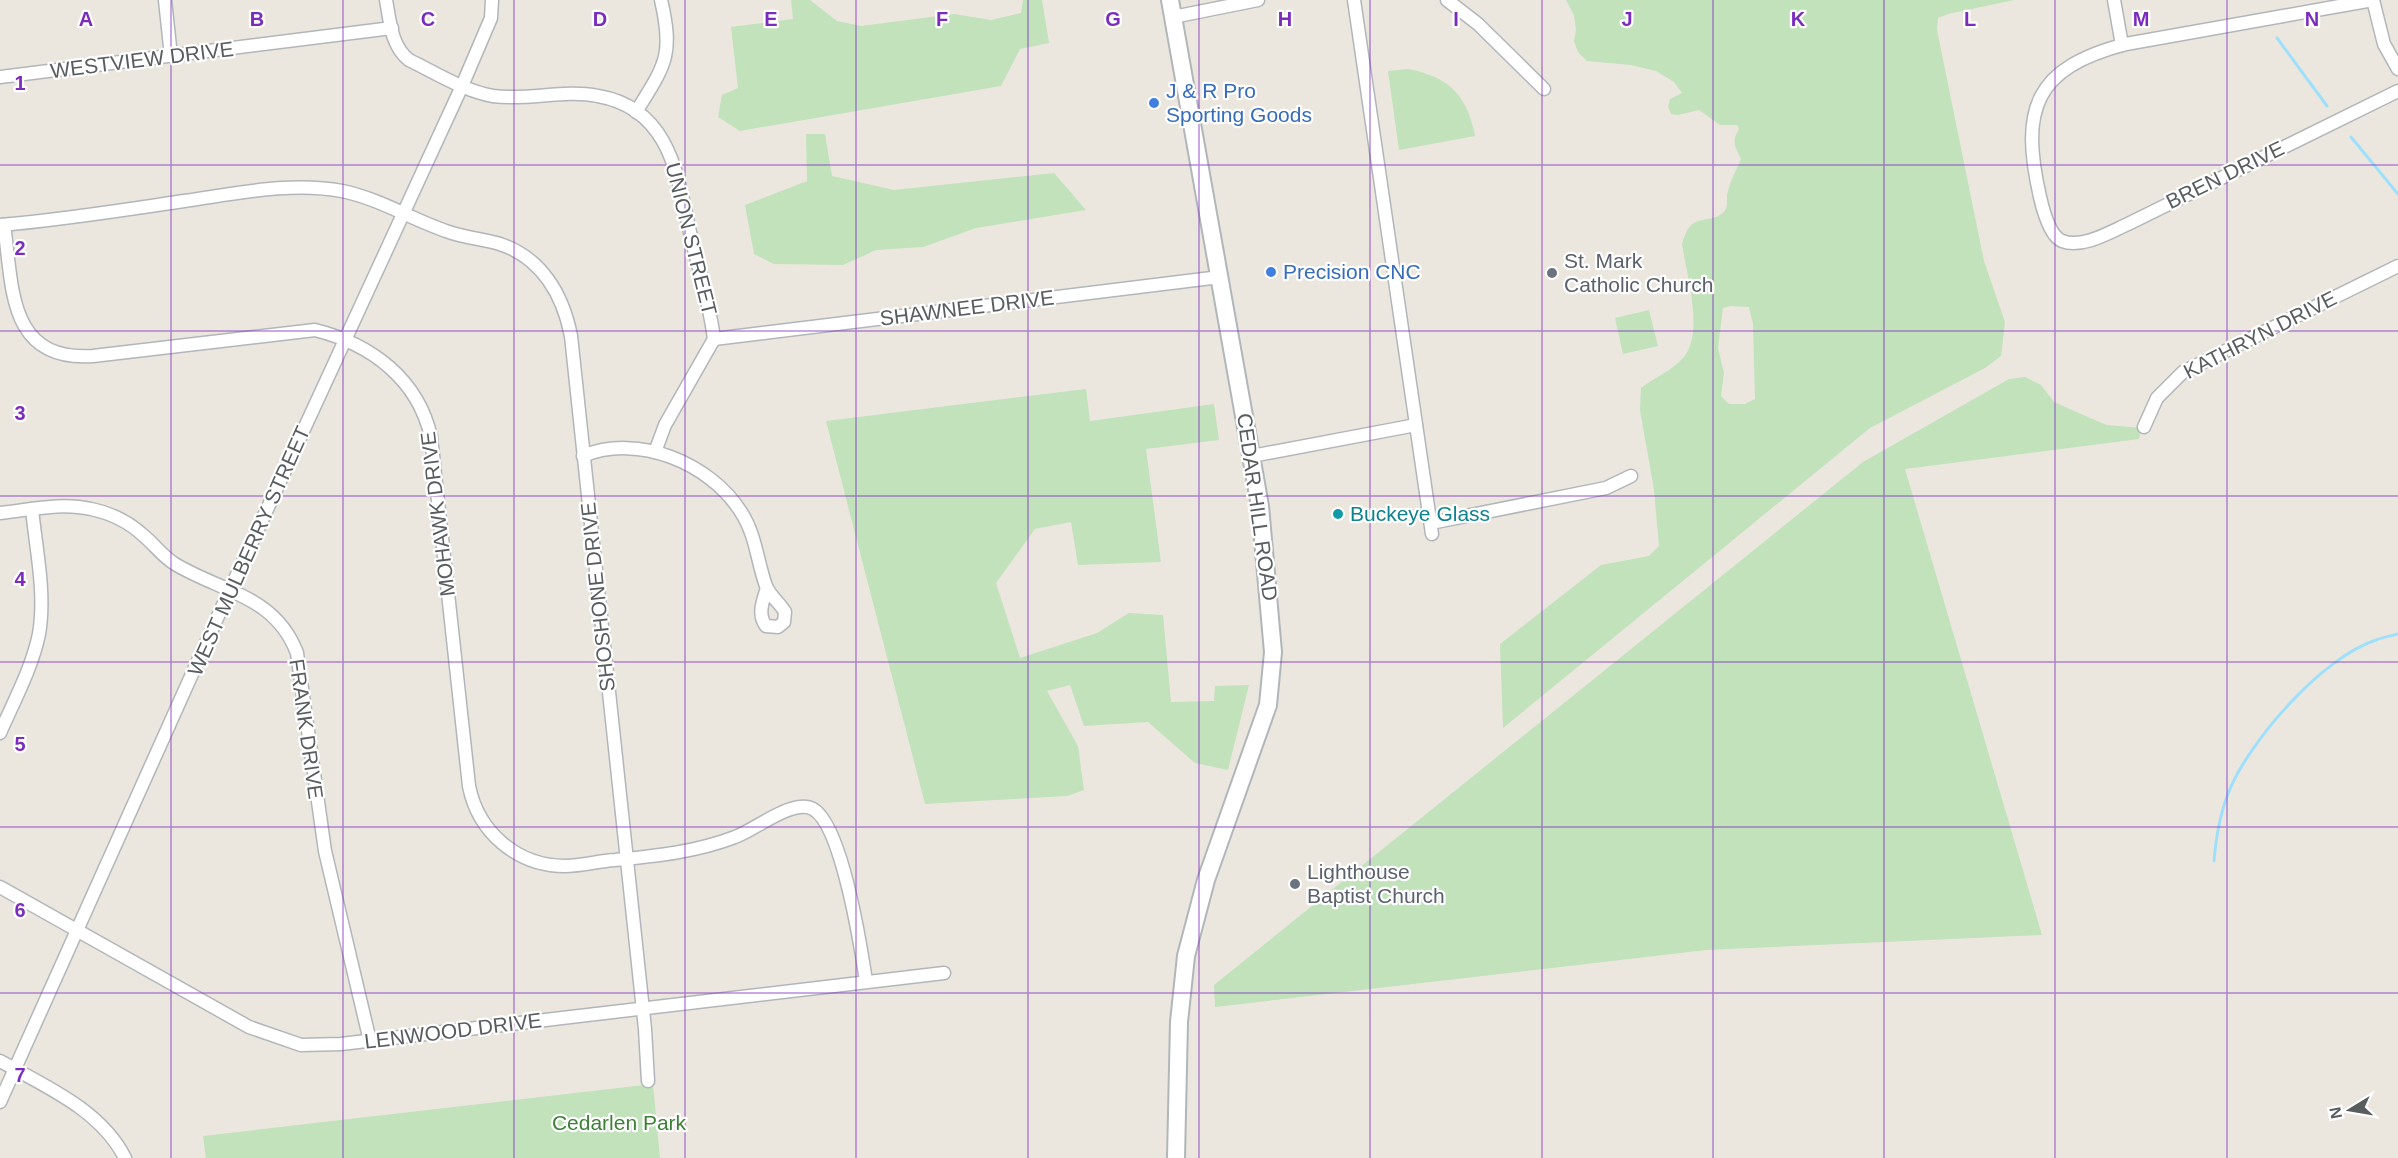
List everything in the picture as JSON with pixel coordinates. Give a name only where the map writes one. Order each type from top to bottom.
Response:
[{"type":"main road","name":"CEDAR HILL ROAD","points":[[1170,0],[1252,456],[1266,552],[1273,652],[1272,682],[1260,729],[1206,879],[1186,956],[1179,1014],[1176,1158]]},
{"type":"street","points":[[165,0],[171,56]]},
{"type":"street","name":"UNION STREET","points":[[386,0],[392,28],[403,55],[462,86],[493,96],[600,96],[636,112],[652,125],[675,164],[714,339],[665,425],[655,452]]},
{"type":"street","name":"WEST MULBERRY STREET","points":[[0,1102],[462,86],[490,18],[492,0]]},
{"type":"street","points":[[636,112],[653,86],[665,60],[668,37],[661,0]]},
{"type":"street","points":[[1173,17],[1258,0]]},
{"type":"street","points":[[1354,0],[1432,528],[1606,488],[1631,476]]},
{"type":"street","points":[[1447,0],[1478,24],[1544,89]]},
{"type":"street","points":[[2114,0],[2122,45],[2373,0],[2384,44],[2398,69]]},
{"type":"street","name":"WESTVIEW DRIVE","points":[[0,77],[392,28]]},
{"type":"street","name":"BREN DRIVE","points":[[2122,45],[2098,51],[2072,64],[2050,84],[2036,109],[2032,124],[2031,152],[2043,207],[2055,235],[2062,241],[2082,242],[2114,230],[2398,91]]},
{"type":"street","name":"SHOSHONE DRIVE","points":[[2,225],[212,197],[306,188],[356,194],[454,234],[501,244],[515,250],[540,268],[549,280],[568,321],[643,1009],[648,1082]]},
{"type":"street","name":"MOHAWK DRIVE","points":[[2,225],[16,311],[23,326],[36,339],[63,355],[93,356],[299,330],[315,330],[345,341],[379,358],[395,371],[415,394],[428,422],[434,457],[469,786],[477,813],[496,840],[537,862],[566,866],[709,846],[750,831],[799,806],[816,811],[828,829],[843,868],[855,914],[866,981]]},
{"type":"street","name":"KATHRYN DRIVE","points":[[2144,427],[2157,398],[2183,372],[2398,266]]},
{"type":"street","name":"SHAWNEE DRIVE","points":[[714,339],[1220,277]]},
{"type":"street","points":[[1252,456],[1416,425]]},
{"type":"street","points":[[583,456],[604,448],[655,452],[699,472],[732,500],[748,524],[757,546],[767,588]]},
{"type":"street","name":"FRANK DRIVE","points":[[0,513],[79,507],[121,519],[146,537],[173,563],[260,605],[278,619],[297,653],[325,850],[370,1041]]},
{"type":"street","points":[[0,733],[26,673],[39,634],[40,586],[32,509]]},
{"type":"street","name":"LENWOOD DRIVE","points":[[0,887],[249,1027],[271,1037],[301,1046],[370,1041],[944,973]]},
{"type":"street","points":[[0,1061],[62,1096],[92,1117],[111,1133],[125,1158]]},
{"type":"green space","points":[[791,0],[810,0],[837,21],[861,26],[954,14],[991,20],[1021,13],[1023,0],[1042,0],[1049,43],[1020,49],[1001,86],[740,131],[718,117],[722,95],[738,88],[731,27],[793,19]]},
{"type":"green space","points":[[1566,0],[2014,0],[1948,14],[1938,18],[1937,30],[1984,261],[2005,322],[2001,356],[1985,368],[1870,428],[1503,728],[1500,644],[1601,565],[1649,556],[1659,546],[1654,490],[1640,410],[1641,388],[1679,362],[1689,347],[1693,334],[1692,303],[1682,244],[1686,233],[1694,223],[1717,217],[1725,211],[1730,185],[1741,159],[1735,144],[1735,137],[1739,129],[1737,125],[1720,125],[1699,110],[1678,115],[1671,114],[1668,107],[1670,99],[1682,93],[1674,82],[1656,71],[1631,65],[1587,61],[1578,52],[1574,41],[1576,30],[1574,15]],"holes":[[[1749,307],[1753,324],[1755,399],[1745,404],[1729,404],[1721,396],[1724,373],[1718,348],[1723,308]]]},
{"type":"green space","points":[[1408,69],[1435,77],[1454,90],[1467,109],[1475,136],[1399,150],[1388,71]]},
{"type":"green space","points":[[806,134],[825,134],[832,176],[894,190],[1054,173],[1086,210],[976,228],[923,247],[876,250],[843,265],[774,264],[754,254],[745,205],[807,181]]},
{"type":"green space","points":[[1649,310],[1658,346],[1623,354],[1615,318]]},
{"type":"green space","points":[[2025,377],[2041,385],[2054,402],[2097,421],[2107,425],[2141,428],[2139,439],[1905,469],[2042,935],[1706,950],[1215,1007],[1214,985],[1863,462],[2009,379]]},
{"type":"green space","points":[[1086,389],[1090,421],[1214,404],[1219,440],[1146,449],[1161,562],[1078,565],[1071,522],[1035,529],[996,583],[1020,658],[1097,633],[1129,613],[1163,615],[1171,702],[1214,701],[1215,686],[1249,685],[1228,770],[1195,763],[1148,722],[1084,726],[1070,685],[1047,691],[1078,746],[1084,790],[1067,796],[925,804],[826,421]]},
{"type":"green space","name":"Cedarlen Park","points":[[653,1084],[660,1158],[206,1158],[203,1136]]},
{"type":"waterway","points":[[2277,38],[2327,106]]},
{"type":"waterway","points":[[2351,137],[2398,194]]},
{"type":"waterway","points":[[2214,861],[2219,825],[2230,789],[2240,769],[2271,724],[2312,681],[2334,663],[2355,649],[2398,634]]},
{"type":"place","name":"J & R Pro Sporting Goods","points":[[1154,103]]},
{"type":"place","name":"Precision CNC","points":[[1271,272]]},
{"type":"place","name":"St. Mark Catholic Church","points":[[1552,273]]},
{"type":"place","name":"Buckeye Glass","points":[[1338,514]]},
{"type":"place","name":"Lighthouse Baptist Church","points":[[1295,884]]}]
